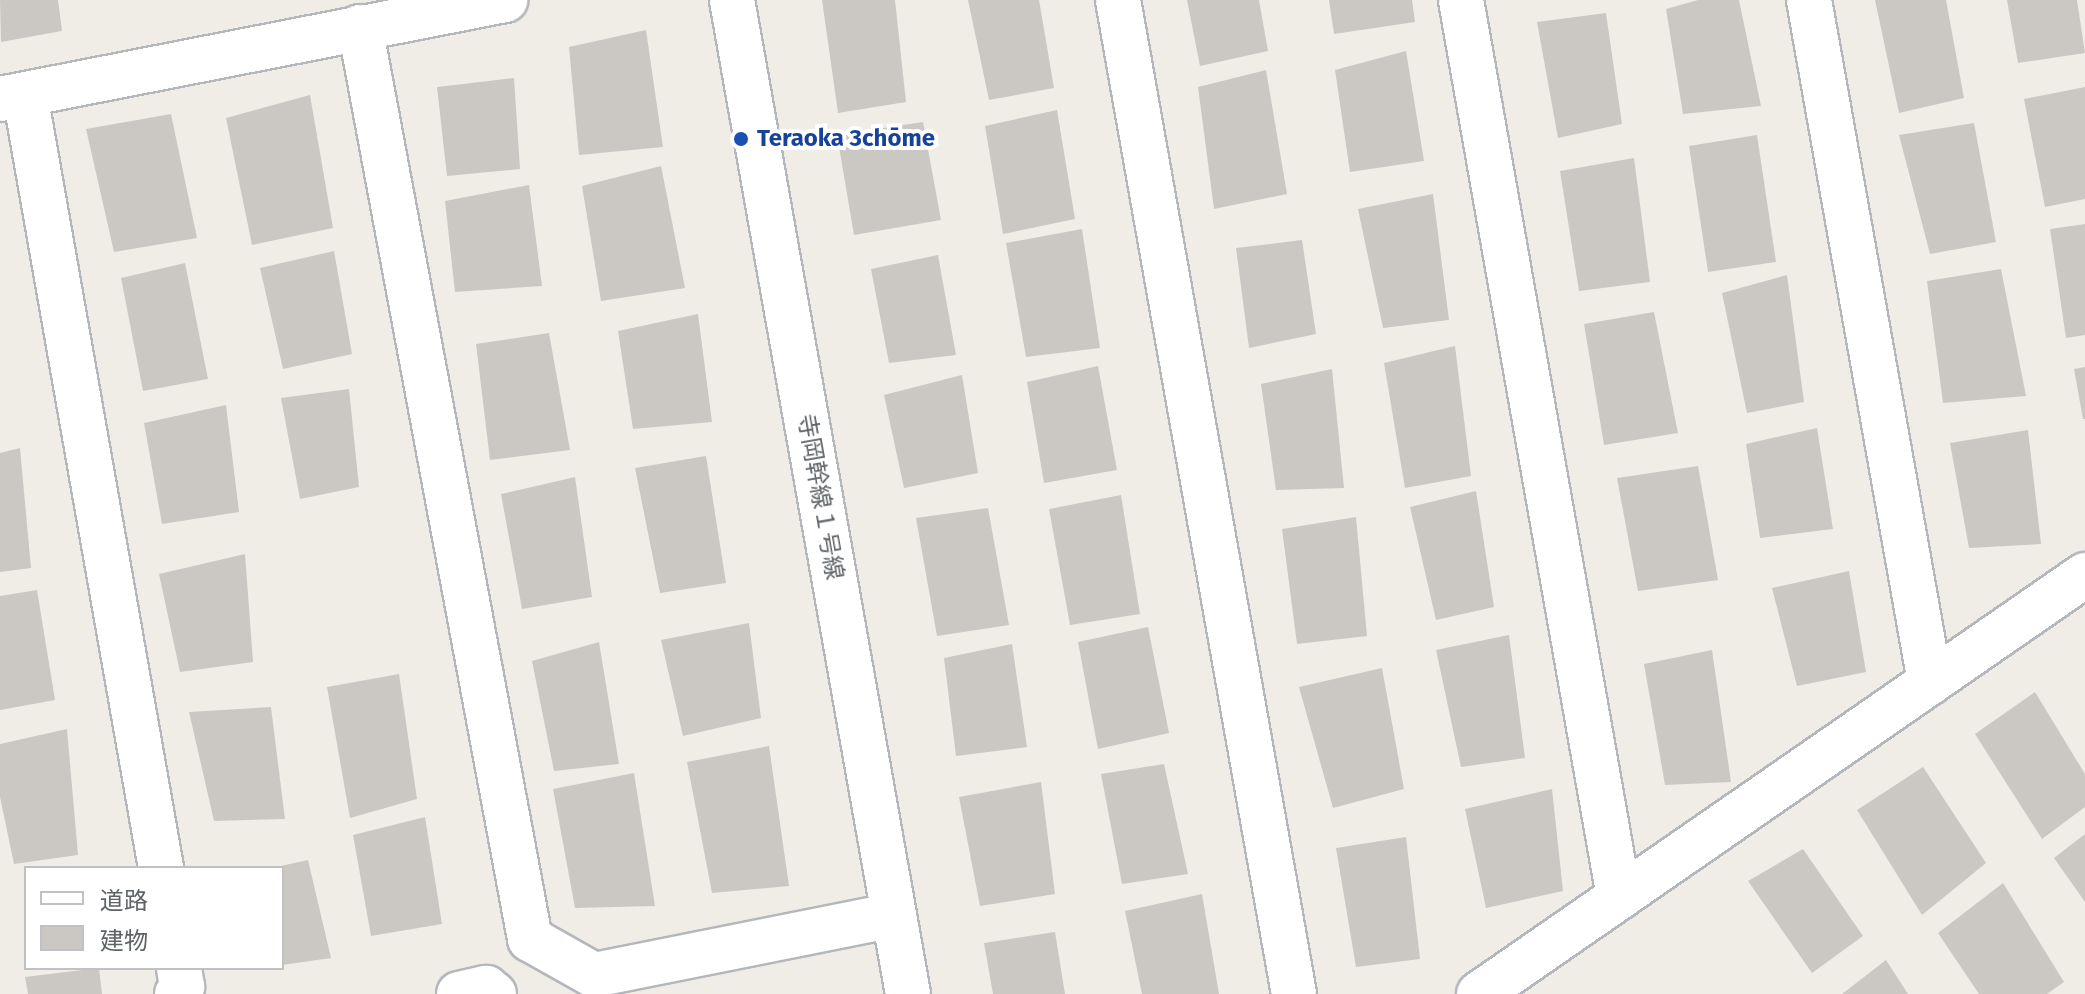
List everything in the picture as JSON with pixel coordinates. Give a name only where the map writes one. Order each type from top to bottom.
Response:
[{"type":"street","points":[[161,866],[12,97],[505,0]]},
{"type":"street","name":"寺岡幹線１号線","points":[[732,0],[908,994]]},
{"type":"street","points":[[1118,0],[1294,994]]},
{"type":"street","points":[[1461,0],[1619,897]]},
{"type":"street","points":[[1809,0],[1930,682]]},
{"type":"street","points":[[360,27],[530,939],[594,975],[893,915]]},
{"type":"street","points":[[1479,994],[2084,579]]},
{"type":"street","points":[[177,994],[182,987],[179,970]]},
{"type":"street","points":[[459,994],[486,988],[494,994]]},
{"type":"building","points":[[0,0],[58,0],[62,31],[1,42]]},
{"type":"building","points":[[822,0],[895,0],[906,102],[838,113]]},
{"type":"building","points":[[968,0],[1039,0],[1054,88],[989,100]]},
{"type":"building","points":[[1187,0],[1259,0],[1268,51],[1200,66]]},
{"type":"building","points":[[1329,0],[1412,0],[1415,22],[1334,34]]},
{"type":"building","points":[[1698,0],[1739,0],[1761,106],[1683,114],[1666,9]]},
{"type":"building","points":[[1875,0],[1946,0],[1964,98],[1899,113]]},
{"type":"building","points":[[2007,0],[2077,0],[2085,53],[2018,63]]},
{"type":"building","points":[[1606,13],[1622,124],[1558,138],[1537,22]]},
{"type":"building","points":[[646,30],[663,147],[579,155],[569,47]]},
{"type":"building","points":[[1406,51],[1424,161],[1350,172],[1335,70]]},
{"type":"building","points":[[1266,70],[1287,194],[1214,209],[1198,87]]},
{"type":"building","points":[[514,78],[520,169],[447,176],[437,87]]},
{"type":"building","points":[[2085,87],[2085,199],[2045,207],[2024,99]]},
{"type":"building","points":[[310,95],[333,228],[252,245],[226,118]]},
{"type":"building","points":[[1057,110],[1075,219],[1003,234],[985,126]]},
{"type":"building","points":[[171,114],[197,238],[114,252],[86,129]]},
{"type":"building","points":[[923,122],[941,220],[854,235],[837,135]]},
{"type":"building","points":[[1974,123],[1996,242],[1930,254],[1899,135]]},
{"type":"building","points":[[1757,135],[1776,262],[1708,272],[1689,146]]},
{"type":"building","points":[[1634,158],[1650,282],[1579,291],[1560,171]]},
{"type":"building","points":[[661,166],[685,288],[601,301],[582,186]]},
{"type":"building","points":[[529,185],[542,286],[455,292],[445,201]]},
{"type":"building","points":[[1433,194],[1449,320],[1383,328],[1358,209]]},
{"type":"building","points":[[2085,224],[2085,335],[2066,338],[2050,229]]},
{"type":"building","points":[[1082,229],[1100,348],[1026,357],[1006,243]]},
{"type":"building","points":[[1302,240],[1316,334],[1249,348],[1236,248]]},
{"type":"building","points":[[334,251],[352,354],[283,369],[260,268]]},
{"type":"building","points":[[938,255],[956,355],[889,363],[871,269]]},
{"type":"building","points":[[185,263],[208,379],[143,391],[121,278]]},
{"type":"building","points":[[2001,269],[2026,396],[1943,403],[1927,281]]},
{"type":"building","points":[[1787,275],[1804,402],[1747,413],[1722,293]]},
{"type":"building","points":[[1654,312],[1678,433],[1604,445],[1584,324]]},
{"type":"building","points":[[698,314],[712,422],[633,429],[618,331]]},
{"type":"building","points":[[549,333],[570,450],[490,460],[476,344]]},
{"type":"building","points":[[1455,346],[1471,476],[1405,488],[1384,363]]},
{"type":"building","points":[[1098,366],[1117,470],[1044,483],[1027,382]]},
{"type":"building","points":[[2085,367],[2085,419],[2083,419],[2074,369]]},
{"type":"building","points":[[1332,369],[1344,488],[1276,490],[1261,384]]},
{"type":"building","points":[[962,375],[978,473],[904,488],[884,395]]},
{"type":"building","points":[[349,389],[359,487],[300,499],[281,398]]},
{"type":"building","points":[[226,405],[239,512],[162,524],[144,423]]},
{"type":"building","points":[[1817,428],[1833,529],[1760,538],[1746,444]]},
{"type":"building","points":[[2028,430],[2041,544],[1969,548],[1950,443]]},
{"type":"building","points":[[20,448],[31,568],[0,572],[0,453]]},
{"type":"building","points":[[706,456],[726,583],[660,593],[635,468]]},
{"type":"building","points":[[1698,466],[1718,580],[1638,591],[1617,478]]},
{"type":"building","points":[[575,477],[592,597],[522,609],[501,494]]},
{"type":"building","points":[[1476,491],[1494,607],[1436,620],[1410,507]]},
{"type":"building","points":[[1121,495],[1140,614],[1070,625],[1049,509]]},
{"type":"building","points":[[988,508],[1009,625],[937,636],[916,518]]},
{"type":"building","points":[[1356,517],[1367,636],[1297,644],[1282,529]]},
{"type":"building","points":[[245,554],[253,662],[180,672],[159,574]]},
{"type":"building","points":[[1849,571],[1866,672],[1797,686],[1772,588]]},
{"type":"building","points":[[37,590],[55,700],[0,710],[0,596]]},
{"type":"building","points":[[749,623],[761,718],[683,736],[661,640]]},
{"type":"building","points":[[1148,627],[1169,733],[1098,749],[1078,642]]},
{"type":"building","points":[[1509,635],[1525,758],[1461,767],[1436,650]]},
{"type":"building","points":[[599,642],[619,764],[554,771],[532,661]]},
{"type":"building","points":[[1012,644],[1027,747],[956,756],[944,658]]},
{"type":"building","points":[[1712,650],[1731,782],[1665,785],[1644,664]]},
{"type":"building","points":[[1382,668],[1404,789],[1333,808],[1299,687]]},
{"type":"building","points":[[399,674],[417,799],[350,818],[327,687]]},
{"type":"building","points":[[2035,692],[2085,774],[2085,807],[2042,839],[1975,734]]},
{"type":"building","points":[[271,707],[285,819],[214,821],[189,712]]},
{"type":"building","points":[[67,729],[78,855],[14,864],[0,797],[0,744]]},
{"type":"building","points":[[769,746],[789,886],[712,893],[687,762]]},
{"type":"building","points":[[1164,764],[1188,874],[1122,884],[1101,774]]},
{"type":"building","points":[[1923,767],[1986,863],[1922,915],[1857,810]]},
{"type":"building","points":[[634,773],[655,906],[575,908],[553,789]]},
{"type":"building","points":[[1041,782],[1055,894],[980,906],[959,797]]},
{"type":"building","points":[[1552,789],[1563,891],[1486,908],[1465,809]]},
{"type":"building","points":[[425,817],[442,924],[371,936],[353,835]]},
{"type":"building","points":[[2085,834],[2085,902],[2054,858]]},
{"type":"building","points":[[1406,837],[1420,959],[1356,967],[1336,848]]},
{"type":"building","points":[[1803,849],[1863,936],[1812,973],[1748,881]]},
{"type":"building","points":[[308,860],[331,958],[284,965],[284,866],[281,866]]},
{"type":"building","points":[[2003,883],[2064,982],[2047,994],[1979,994],[1938,933]]},
{"type":"building","points":[[1202,894],[1219,994],[1142,994],[1125,911]]},
{"type":"building","points":[[1055,932],[1065,994],[993,994],[984,943]]},
{"type":"building","points":[[1886,960],[1908,994],[1842,994]]},
{"type":"building","points":[[99,970],[102,994],[28,994],[25,977]]},
{"type":"place","name":"Teraoka 3chōme","points":[[741,139]]}]
